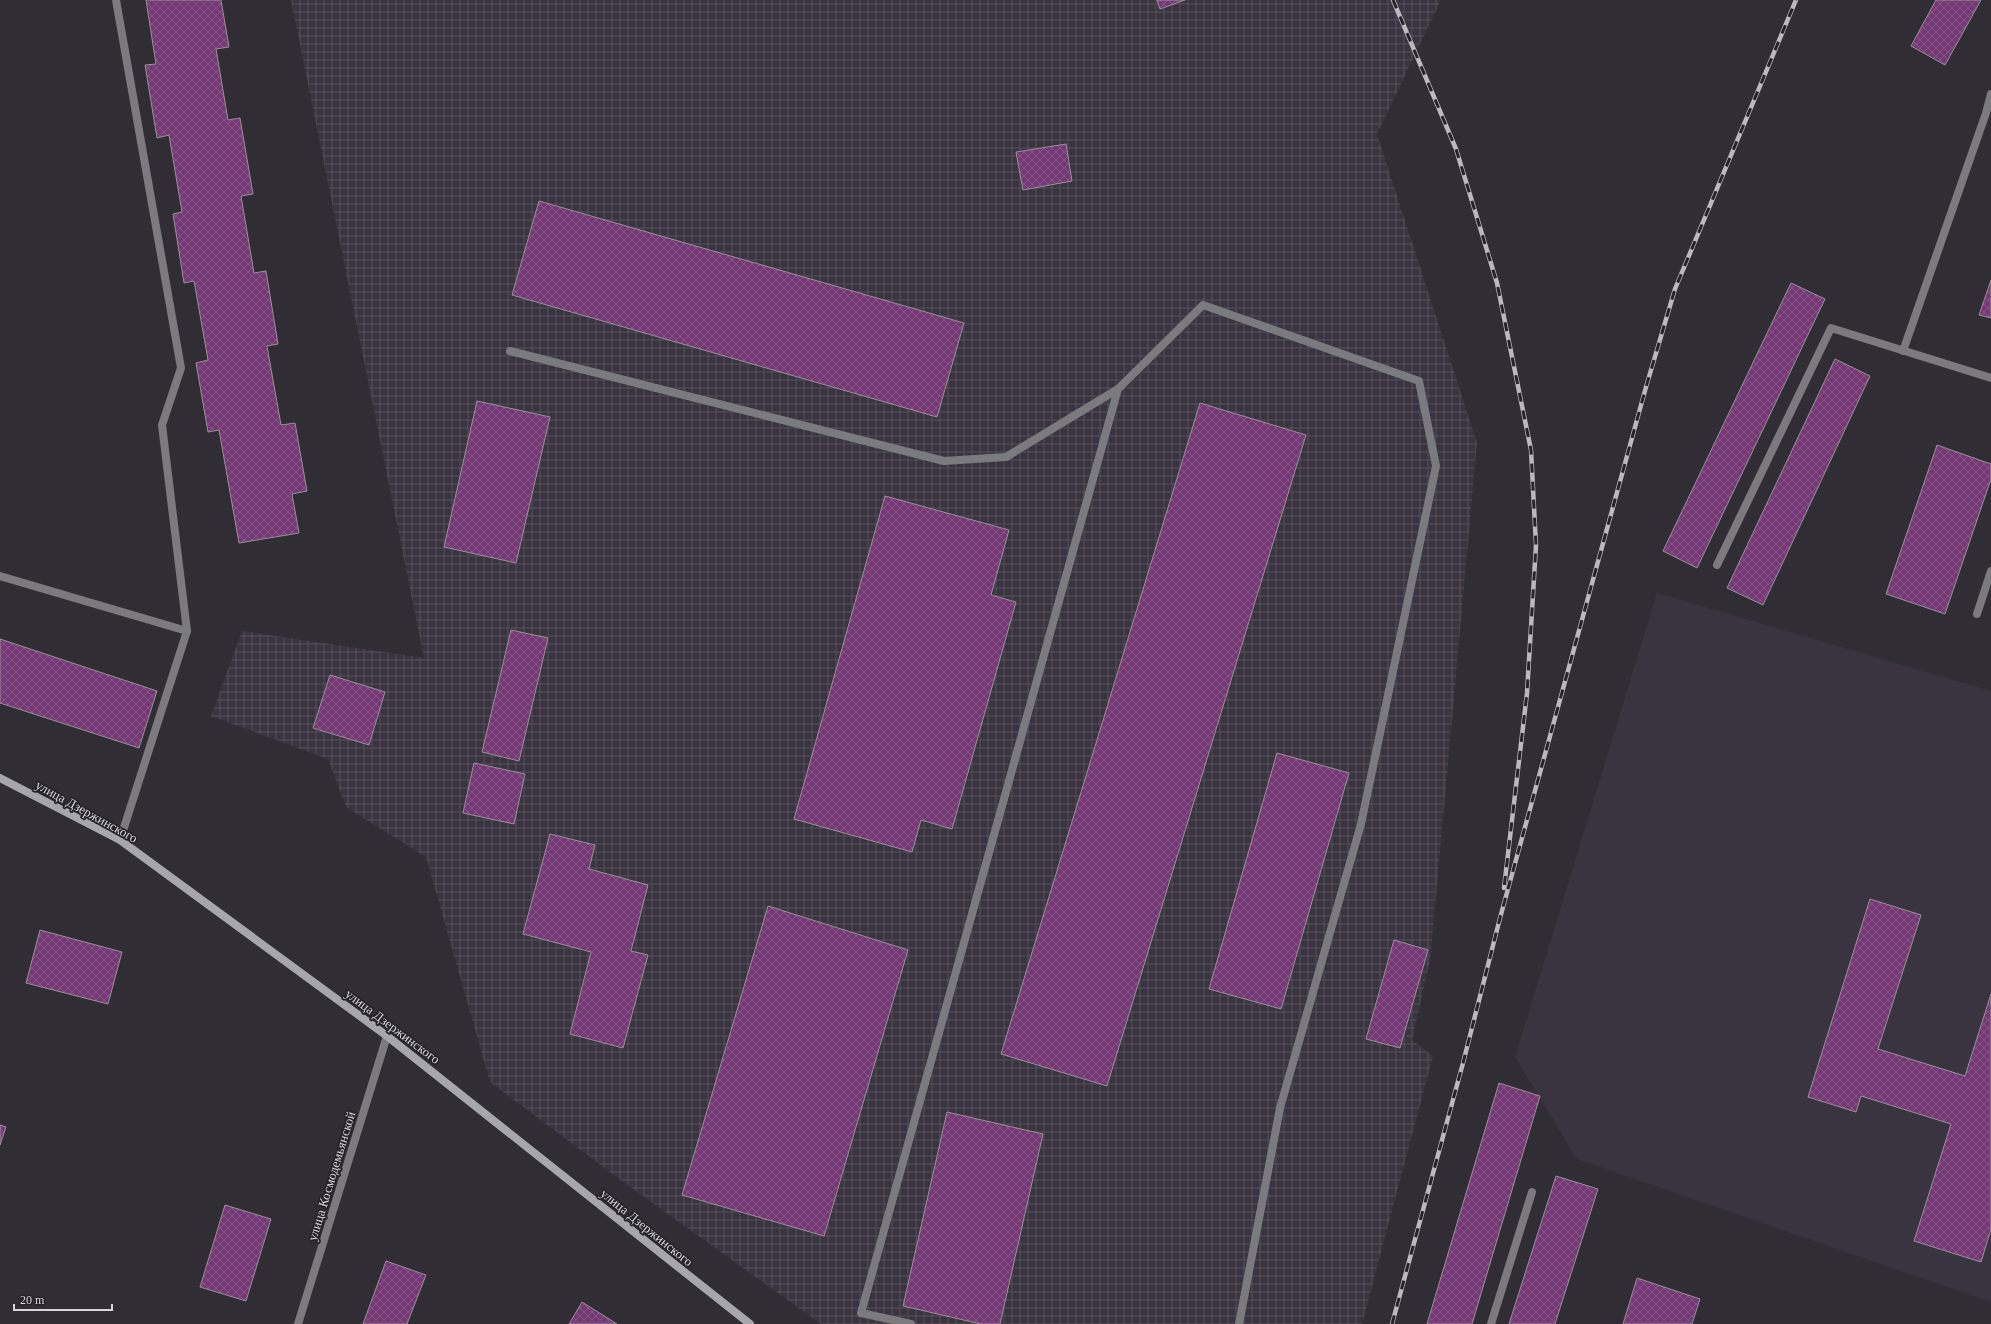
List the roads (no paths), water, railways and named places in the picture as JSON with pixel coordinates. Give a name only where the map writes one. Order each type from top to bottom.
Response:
[{"type":"street","points":[[116,0],[181,368],[162,425],[187,631],[120,840]]},
{"type":"street","points":[[1903,351],[1986,113],[1991,94]]},
{"type":"street","points":[[510,351],[944,461],[1006,457],[1118,389],[1203,305],[1419,381],[1436,466],[1361,824],[1280,1108],[1239,1324]]},
{"type":"street","points":[[1717,565],[1831,328],[1991,378]]},
{"type":"street","points":[[911,1324],[861,1313],[1118,389]]},
{"type":"street","points":[[1977,614],[1991,571]]},
{"type":"street","points":[[0,576],[187,631]]},
{"type":"street","name":"улица Дзержинского","points":[[0,778],[120,840],[387,1036],[750,1324]]},
{"type":"street","name":"улица Космодемьянской","points":[[298,1324],[387,1036]]},
{"type":"street","points":[[1491,1324],[1532,1192]]},
{"type":"railway","points":[[1393,0],[1456,149],[1497,283],[1531,450],[1536,545],[1527,693],[1504,888]]},
{"type":"railway","points":[[1392,1324],[1463,1063],[1500,918],[1646,387],[1675,289],[1796,0]]}]
